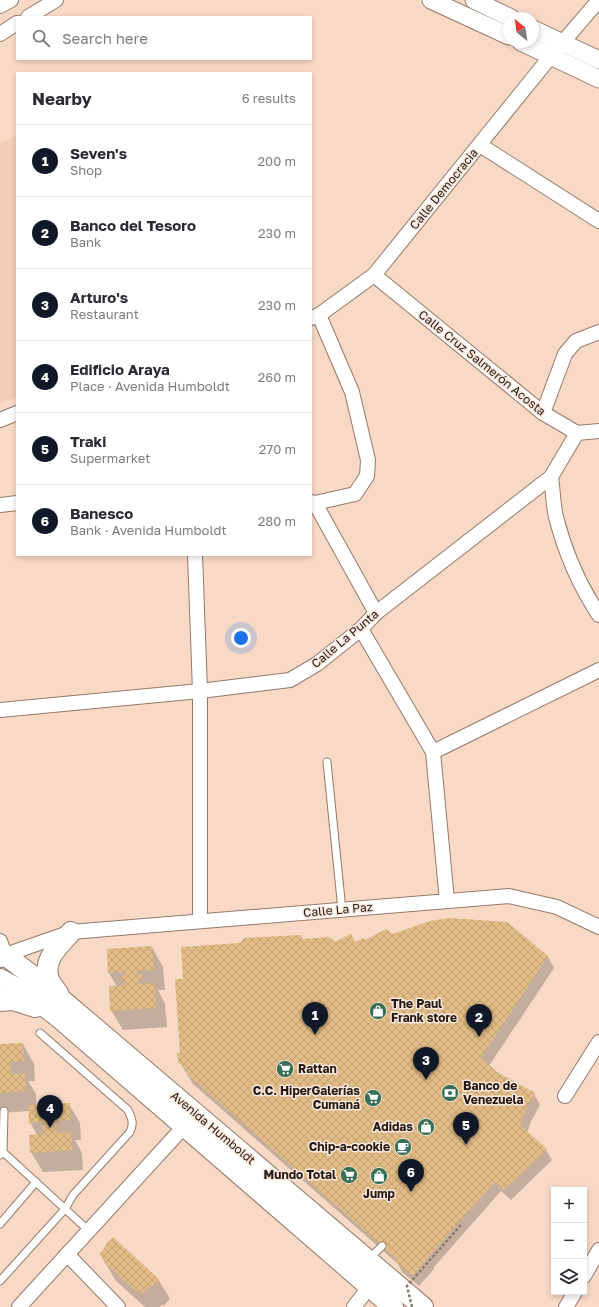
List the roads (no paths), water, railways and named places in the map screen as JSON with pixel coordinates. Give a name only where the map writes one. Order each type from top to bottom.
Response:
[{"type":"main road","points":[[0,1001],[13,1000],[57,1006],[49,980],[47,966],[52,954],[71,932]]},
{"type":"main road","name":"Avenida Humboldt","points":[[1,953],[42,983],[57,1006],[190,1120],[393,1307]]},
{"type":"main road","name":"Avenida Humboldt","points":[[0,980],[29,995],[57,1006]]},
{"type":"main road","name":"Avenida Humboldt","points":[[190,1120],[300,1202],[423,1307]]},
{"type":"street","points":[[0,6],[11,0]]},
{"type":"street","points":[[30,16],[56,0]]},
{"type":"street","points":[[431,0],[503,33]]},
{"type":"street","points":[[474,0],[503,14]]},
{"type":"street","name":"Calle Democracia","points":[[315,317],[374,275],[551,56],[599,0]]},
{"type":"street","points":[[0,34],[16,24]]},
{"type":"street","points":[[539,32],[599,60]]},
{"type":"street","points":[[534,48],[599,79]]},
{"type":"street","points":[[480,144],[599,221]]},
{"type":"street","name":"Calle Cruz Salmerón Acosta","points":[[374,275],[543,413],[577,433]]},
{"type":"street","points":[[315,317],[352,392],[368,460],[367,476],[355,494],[313,502],[376,613]]},
{"type":"street","points":[[543,413],[565,354],[576,341],[599,332]]},
{"type":"street","points":[[0,420],[16,413]]},
{"type":"street","points":[[577,433],[599,431]]},
{"type":"street","name":"Calle La Punta","points":[[0,710],[200,691],[290,680],[317,664],[361,629],[376,613],[551,477],[577,433]]},
{"type":"street","points":[[551,477],[556,516],[570,562],[585,594],[599,615]]},
{"type":"street","points":[[0,505],[16,503]]},
{"type":"street","points":[[195,556],[200,691],[200,921]]},
{"type":"street","points":[[361,629],[433,752],[447,901]]},
{"type":"street","points":[[433,752],[599,670]]},
{"type":"street","name":"Calle La Paz","points":[[1,953],[71,932],[509,896],[557,906],[599,927]]},
{"type":"street","points":[[565,1096],[599,1042]]},
{"type":"street","points":[[19,1307],[190,1120]]},
{"type":"street","points":[[587,1271],[599,1250]]},
{"type":"street","points":[[67,1254],[111,1305]]},
{"type":"street","points":[[354,1307],[370,1287]]},
{"type":"street","points":[[566,1307],[573,1295]]},
{"type":"lane","points":[[327,762],[342,910]]},
{"type":"lane","points":[[0,1281],[65,1209],[73,1195],[130,1132],[133,1126],[128,1110],[40,1033]]},
{"type":"lane","points":[[4,1111],[1,1154],[36,1182],[88,1230]]},
{"type":"lane","points":[[0,1224],[36,1182]]},
{"type":"lane","points":[[368,1261],[382,1246]]},
{"type":"place","name":"The Paul Frank store","points":[[378,1011]]},
{"type":"place","name":"Seven's","points":[[315,1035]]},
{"type":"place","name":"Banco del Tesoro","points":[[479,1037]]},
{"type":"place","name":"Rattan","points":[[285,1069]]},
{"type":"place","name":"Arturo's","points":[[426,1080]]},
{"type":"place","name":"Banco de Venezuela","points":[[450,1093]]},
{"type":"place","name":"C.C. HiperGalerías Cumaná","points":[[373,1098]]},
{"type":"place","name":"Adidas","points":[[426,1127]]},
{"type":"place","name":"Edificio Araya","points":[[50,1128]]},
{"type":"place","name":"Traki","points":[[466,1145]]},
{"type":"place","name":"Chip-a-cookie","points":[[403,1147]]},
{"type":"place","name":"Mundo Total","points":[[349,1175]]},
{"type":"place","name":"Jump","points":[[379,1176]]},
{"type":"place","name":"Banesco","points":[[411,1192]]}]
